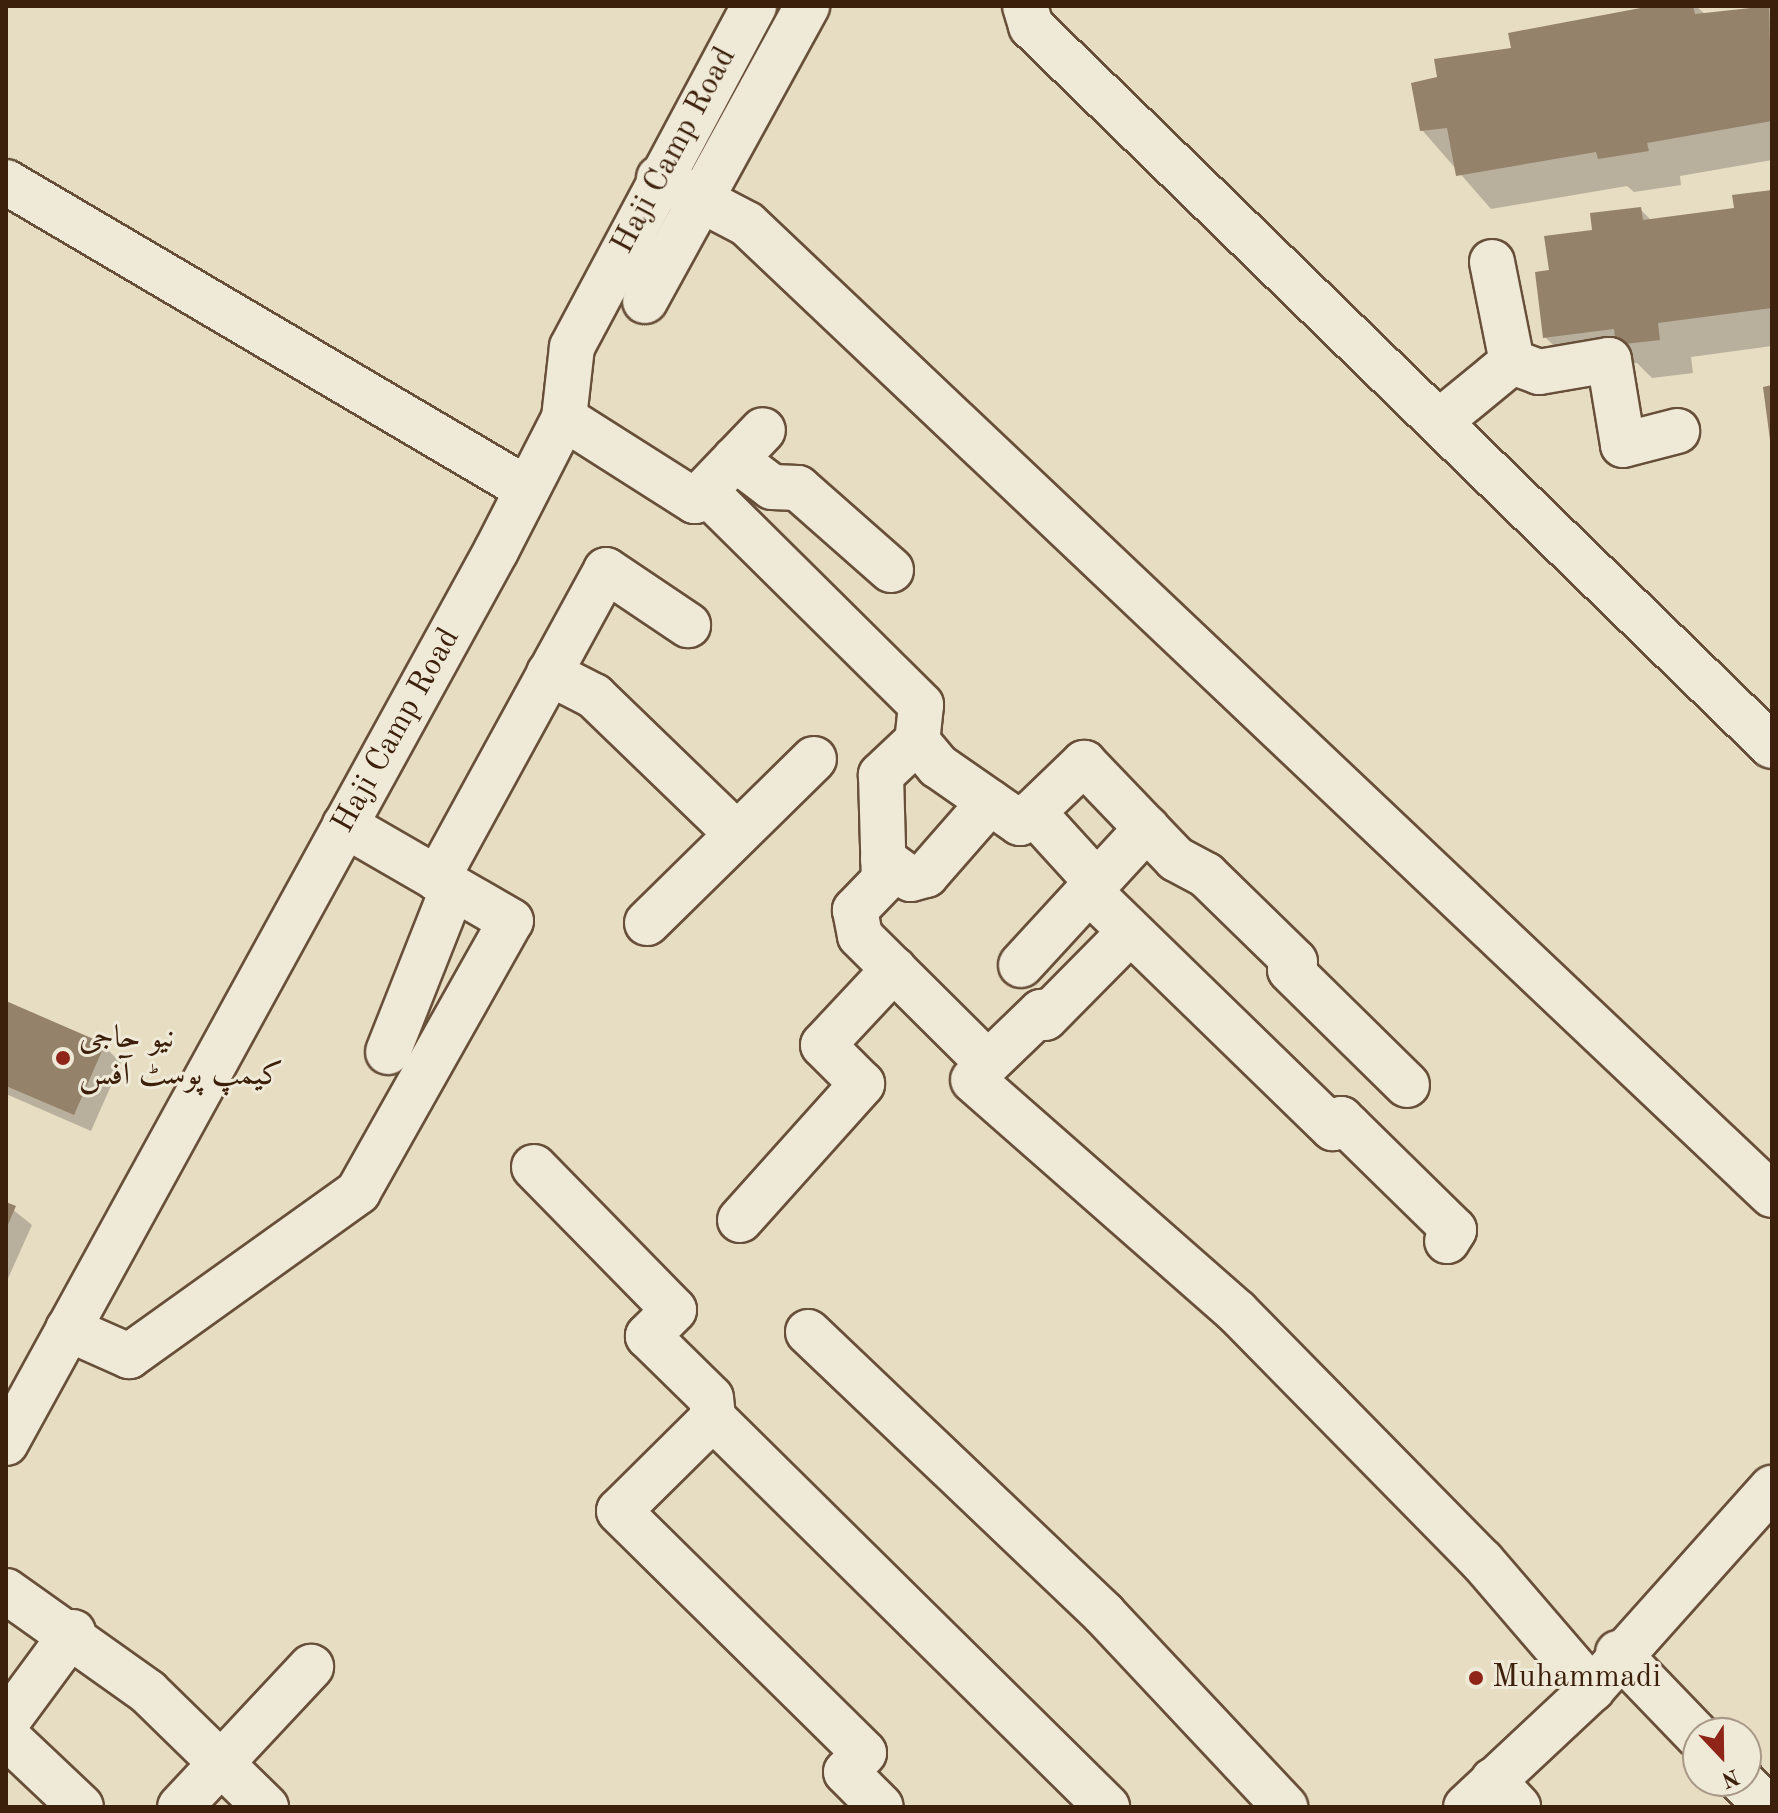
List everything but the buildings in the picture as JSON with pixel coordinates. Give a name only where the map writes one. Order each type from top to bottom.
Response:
[{"type":"street","name":"Haji Camp Road","points":[[6,1443],[564,418],[572,347],[659,178],[754,6]]},
{"type":"street","points":[[645,301],[807,6]]},
{"type":"street","points":[[1025,6],[1031,26],[1772,746]]},
{"type":"street","points":[[659,178],[747,224],[1772,1195]]},
{"type":"street","points":[[6,182],[527,489]]},
{"type":"street","points":[[1492,262],[1512,362]]},
{"type":"street","points":[[1512,362],[1539,372],[1609,360],[1623,445],[1677,431]]},
{"type":"street","points":[[1440,421],[1512,362]]},
{"type":"street","points":[[564,418],[695,501],[749,444],[772,487],[798,488],[891,570]]},
{"type":"street","points":[[705,491],[921,705],[917,741],[881,775],[884,880],[855,910],[860,936],[988,1063],[1041,1012],[1045,1018],[1127,935],[1139,934],[1333,1128],[1341,1119],[1454,1230],[1447,1241]]},
{"type":"street","points":[[388,1052],[445,883],[549,673],[606,570],[688,625]]},
{"type":"street","points":[[549,673],[594,696],[737,834]]},
{"type":"street","points":[[917,741],[938,766],[1020,823],[1084,763],[1147,828],[1295,962],[1290,970],[1402,1081],[1349,1127]]},
{"type":"street","points":[[647,923],[814,759]]},
{"type":"street","points":[[883,859],[911,879],[926,875],[990,802]]},
{"type":"street","points":[[1033,812],[1127,935]]},
{"type":"street","points":[[68,1329],[129,1356],[358,1192],[511,921],[345,825]]},
{"type":"street","points":[[1021,965],[1147,828]]},
{"type":"street","points":[[740,1220],[862,1084],[823,1045],[894,969]]},
{"type":"street","points":[[973,1080],[1237,1312],[1482,1561],[1592,1689]]},
{"type":"street","points":[[534,1167],[674,1310],[648,1336],[711,1398],[713,1418],[1107,1807]]},
{"type":"street","points":[[808,1332],[1104,1614],[1285,1807]]},
{"type":"street","points":[[713,1418],[619,1511],[864,1753],[846,1772],[881,1807]]},
{"type":"street","points":[[1492,1798],[1592,1689],[1618,1653],[1772,1488]]},
{"type":"street","points":[[6,1591],[73,1632],[266,1807]]},
{"type":"street","points":[[6,1723],[73,1632]]},
{"type":"street","points":[[1618,1653],[1682,1719]]},
{"type":"street","points":[[180,1807],[311,1667]]},
{"type":"street","points":[[6,1736],[81,1807]]},
{"type":"place","name":"نیو حاجی کیمپ پوسٹ آفس","points":[[63,1058]]},
{"type":"place","name":"Muhammadi","points":[[1476,1678]]}]
